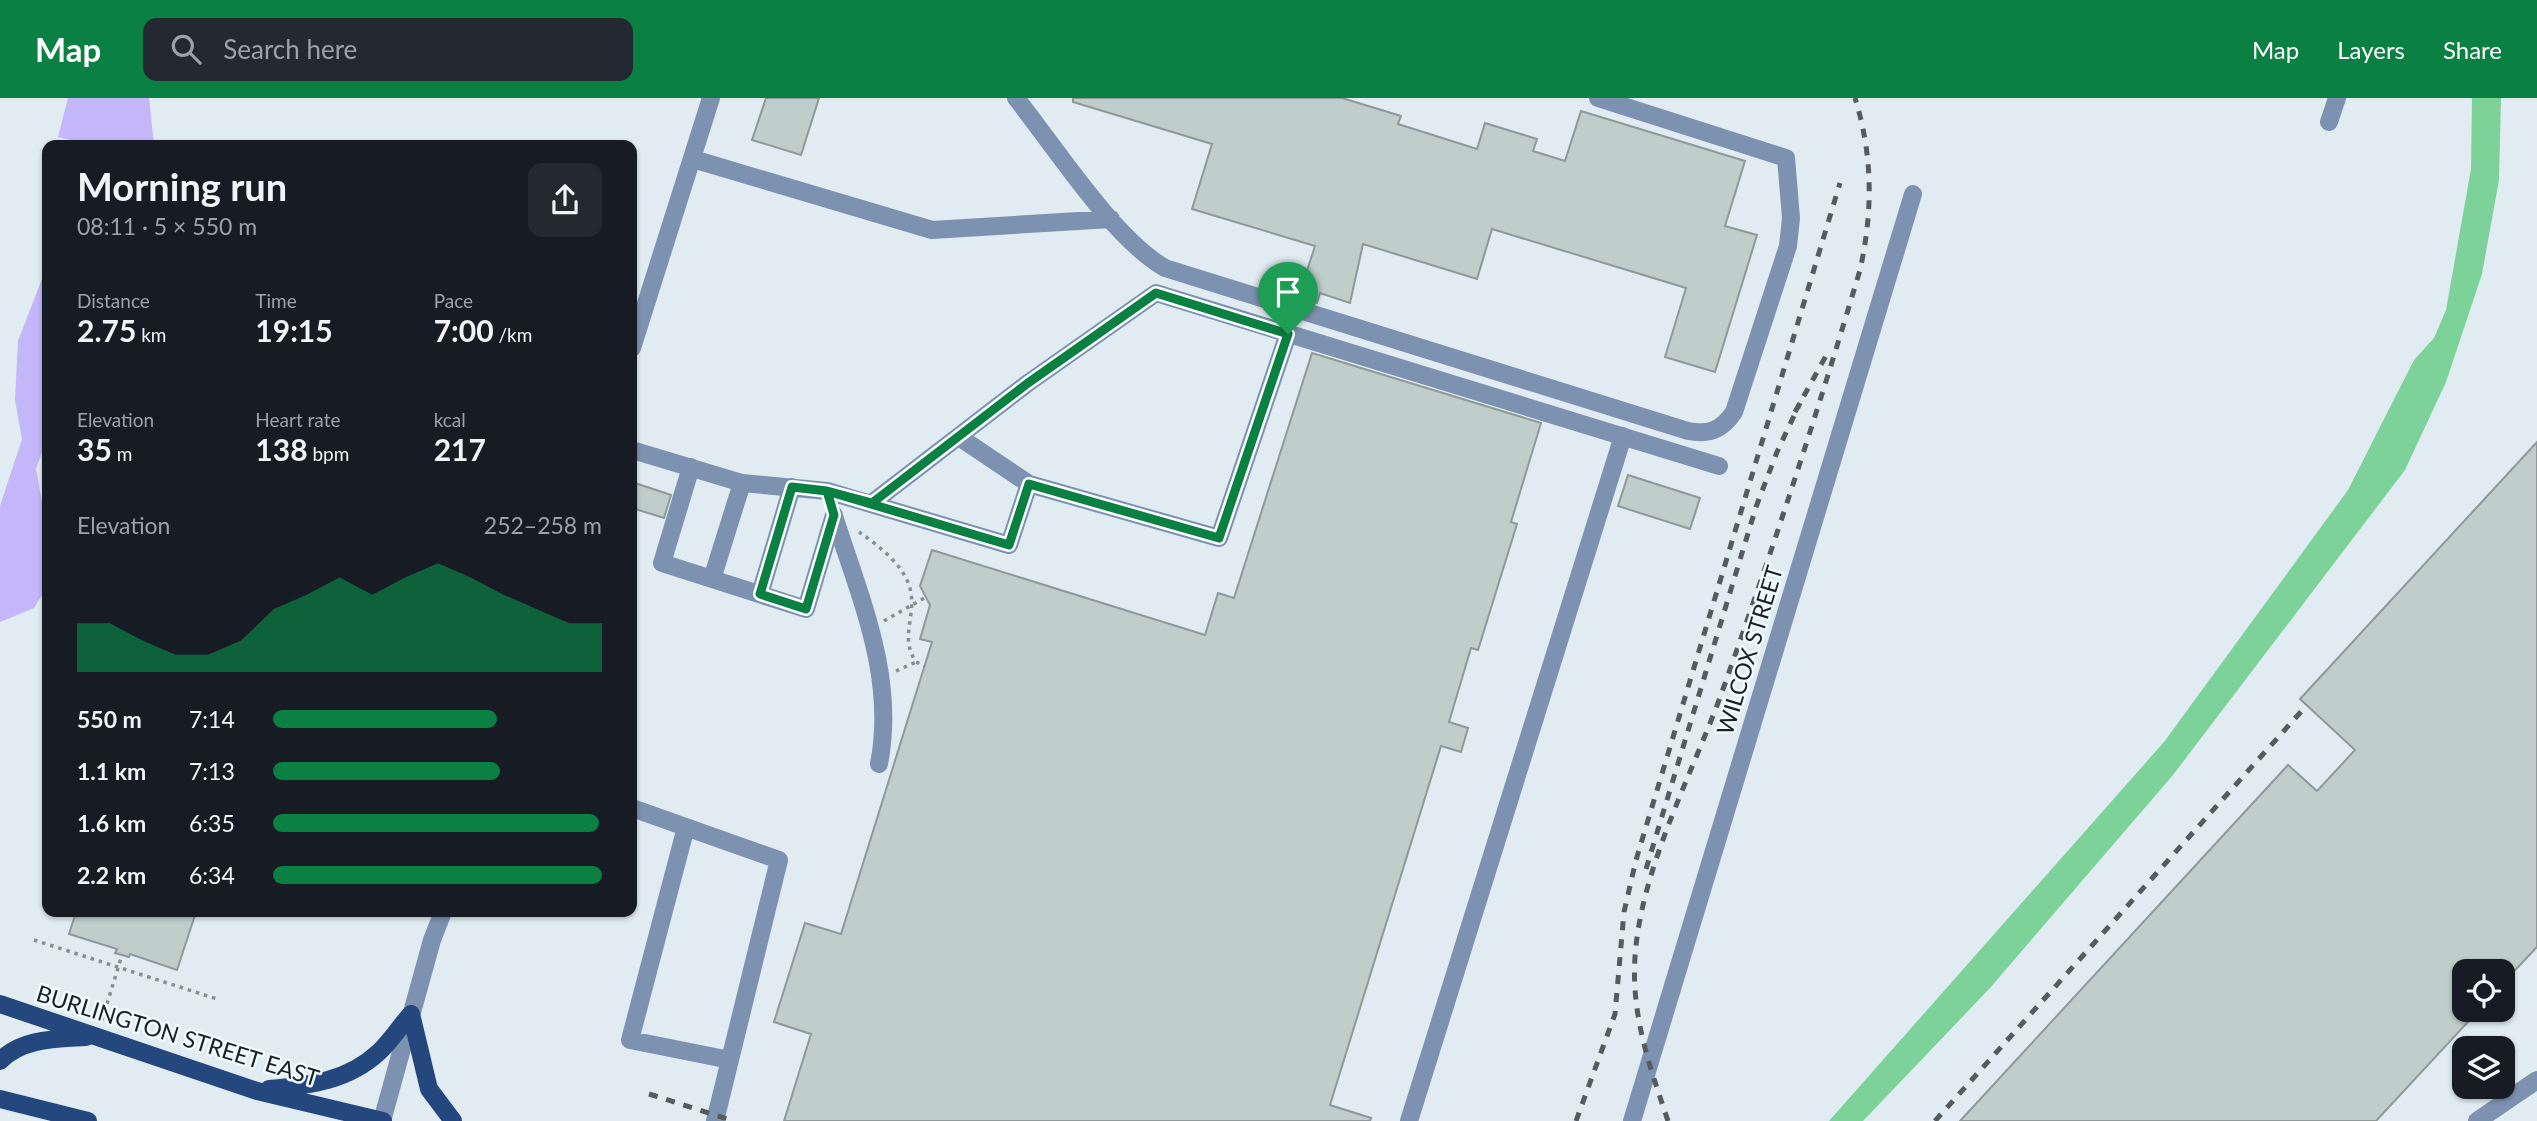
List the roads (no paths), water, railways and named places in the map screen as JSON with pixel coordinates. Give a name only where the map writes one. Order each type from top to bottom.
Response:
[{"type":"main road","name":"BURLINGTON STREET EAST","points":[[0,1004],[257,1091],[382,1121]]},
{"type":"main road","points":[[257,1091],[318,1084],[358,1069],[382,1050],[411,1014]]},
{"type":"main road","points":[[411,1014],[429,1089],[453,1121]]},
{"type":"main road","points":[[0,1061],[16,1049],[31,1044],[97,1036]]},
{"type":"main road","points":[[0,1099],[88,1121]]},
{"type":"street","points":[[637,333],[711,98]]},
{"type":"street","points":[[1016,98],[1111,219],[1143,255],[1165,268],[1688,431],[1711,432],[1720,428],[1734,412],[1788,246],[1791,218],[1786,158],[1598,98]]},
{"type":"street","points":[[2329,122],[2337,98]]},
{"type":"street","points":[[693,159],[932,230],[1111,219]]},
{"type":"street","name":"WILCOX STREET","points":[[1632,1121],[1913,194]]},
{"type":"street","points":[[872,503],[1028,383],[1156,293],[1719,466]]},
{"type":"street","points":[[959,437],[1029,484],[1219,538],[1288,334]]},
{"type":"street","points":[[1409,1121],[1623,436]]},
{"type":"street","points":[[637,451],[742,483],[827,491],[1009,545],[1029,484]]},
{"type":"street","points":[[691,467],[662,563],[806,609],[834,515]]},
{"type":"street","points":[[712,579],[742,483]]},
{"type":"street","points":[[760,594],[792,487]]},
{"type":"street","points":[[827,491],[881,672],[885,707],[879,764]]},
{"type":"street","points":[[637,810],[779,860],[715,1121]]},
{"type":"street","points":[[686,827],[630,1040],[730,1060]]},
{"type":"street","points":[[382,1121],[441,917]]},
{"type":"street","points":[[2477,1121],[2501,1102],[2537,1080]]},
{"type":"railway","points":[[1668,1121],[1639,1021],[1635,979],[1639,923],[1657,856],[1722,692],[1777,534],[1860,270],[1867,226],[1869,184],[1865,141],[1855,98]]},
{"type":"railway","points":[[1576,1121],[1615,1014],[1624,912],[1636,860],[1840,183]]},
{"type":"railway","points":[[1795,412],[1827,354]]},
{"type":"railway","points":[[1646,869],[1756,507],[1800,403]]},
{"type":"railway","points":[[1935,1121],[2307,705]]},
{"type":"railway","points":[[649,1094],[734,1121]]}]
